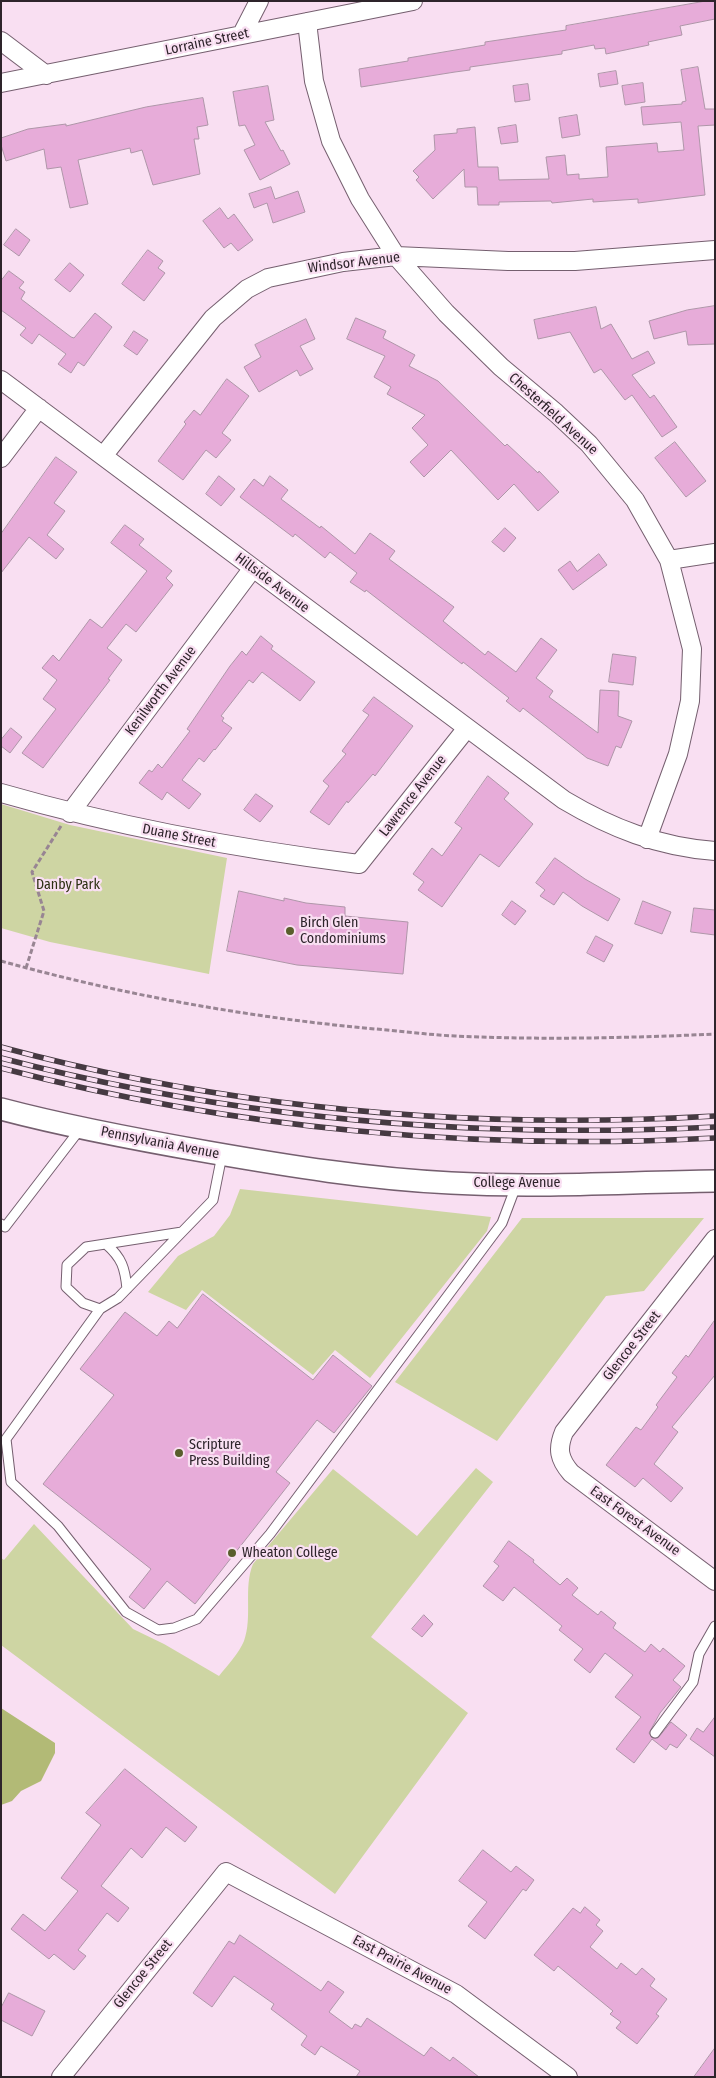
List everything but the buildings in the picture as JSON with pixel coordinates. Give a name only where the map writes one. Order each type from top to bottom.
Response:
[{"type":"street","points":[[242,34],[259,1]]},
{"type":"street","name":"Lorraine Street","points":[[1,83],[413,1]]},
{"type":"street","name":"Chesterfield Avenue","points":[[307,22],[314,81],[331,141],[360,199],[396,256],[446,313],[501,367],[556,413],[589,444],[636,500],[669,560],[692,649],[690,701],[678,754],[647,839]]},
{"type":"street","points":[[1,41],[46,74]]},
{"type":"street","name":"Windsor Avenue","points":[[102,456],[213,318],[247,289],[268,278],[300,270],[396,256],[508,261],[575,261],[715,250]]},
{"type":"street","name":"Hillside Avenue","points":[[1,380],[544,785],[586,813],[608,825],[647,839],[689,849],[715,851]]},
{"type":"street","points":[[1,458],[39,408]]},
{"type":"street","points":[[669,560],[715,553]]},
{"type":"street","name":"Kenilworth Avenue","points":[[70,813],[253,568]]},
{"type":"street","name":"Lawrence Avenue","points":[[360,864],[467,728]]},
{"type":"street","name":"Duane Street","points":[[1,793],[70,813],[211,843],[360,864]]},
{"type":"street","name":"Pennsylvania Avenue","points":[[1,1109],[81,1128],[321,1171]]},
{"type":"street","name":"College Avenue","points":[[321,1171],[449,1183],[516,1186],[550,1183],[715,1181]]},
{"type":"street","name":"Glencoe Street","points":[[560,1457],[559,1448],[564,1432],[715,1239]]},
{"type":"street","name":"East Forest Avenue","points":[[560,1457],[571,1473],[579,1480],[715,1581]]},
{"type":"street","name":"Glencoe Street","points":[[61,2077],[226,1872]]},
{"type":"street","name":"East Prairie Avenue","points":[[226,1872],[456,1994],[568,2077]]},
{"type":"lane","points":[[1,1224],[5,1227],[81,1128]]},
{"type":"lane","points":[[222,1154],[213,1200],[118,1298],[100,1309],[6,1439],[12,1482],[58,1526],[126,1612],[158,1630],[174,1628],[197,1619],[270,1534],[502,1223],[516,1186]]},
{"type":"lane","points":[[100,1309],[83,1303],[66,1287],[67,1265],[86,1247],[182,1232]]},
{"type":"lane","points":[[106,1244],[119,1255],[126,1274],[127,1289]]},
{"type":"lane","points":[[654,1733],[693,1682],[699,1654],[715,1626]]},
{"type":"path","points":[[26,968],[44,911],[32,872],[70,813]]},
{"type":"path","points":[[1,961],[87,984],[191,1004],[294,1020],[416,1033],[453,1036],[608,1039],[715,1034]]},
{"type":"green space","name":"Danby Park","points":[[1,804],[70,825],[227,858],[209,974],[50,942],[1,928]]},
{"type":"green space","points":[[240,1189],[491,1217],[487,1231],[370,1378],[335,1350],[313,1375],[202,1290],[186,1310],[148,1292],[178,1256],[214,1236],[230,1215]]},
{"type":"green space","points":[[522,1218],[704,1218],[644,1291],[606,1296],[497,1441],[395,1382]]},
{"type":"green space","points":[[476,1468],[493,1482],[371,1637],[468,1713],[335,1894],[1,1645],[1,1558],[4,1560],[34,1524],[133,1629],[164,1644],[219,1676],[236,1655],[244,1641],[248,1622],[250,1573],[253,1564],[333,1469],[417,1536]]},
{"type":"shaded area","points":[[1,1708],[55,1743],[55,1753],[41,1781],[21,1791],[12,1801],[1,1805]]},
{"type":"railway","points":[[1,1047],[89,1069],[177,1086],[266,1100],[355,1110],[445,1117],[535,1120],[625,1120],[715,1116]]},
{"type":"railway","points":[[1,1058],[89,1079],[177,1096],[266,1110],[355,1120],[445,1127],[535,1130],[715,1127]]},
{"type":"railway","points":[[1,1068],[88,1089],[177,1106],[355,1131],[445,1138],[535,1141],[715,1138]]},
{"type":"place","name":"Birch Glen Condominiums","points":[[290,931]]},
{"type":"place","name":"Scripture Press Building","points":[[179,1453]]},
{"type":"place","name":"Wheaton College","points":[[232,1553]]}]
